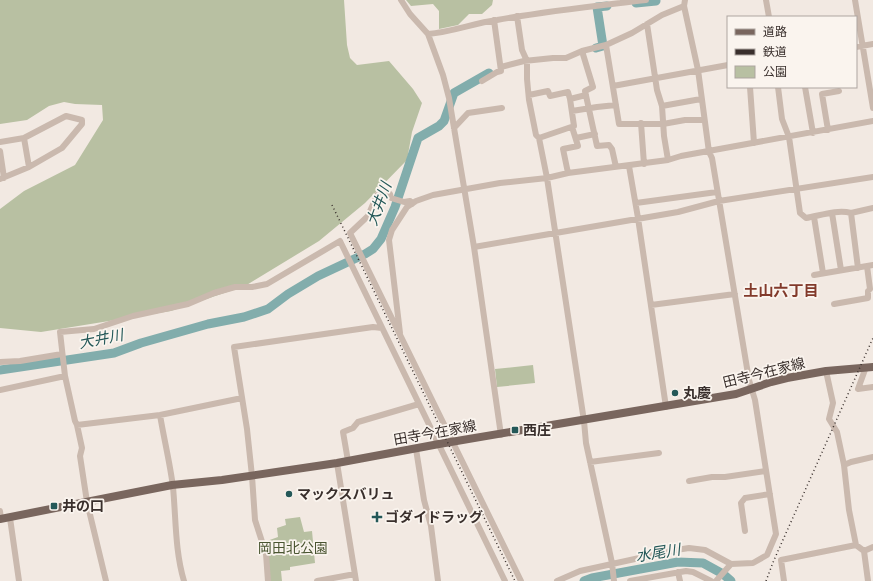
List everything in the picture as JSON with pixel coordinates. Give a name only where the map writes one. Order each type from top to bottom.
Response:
[{"type":"main road","name":"田寺今在家線","points":[[3,517],[172,485],[252,476],[337,463],[439,444],[453,443],[666,407],[736,394],[771,382],[826,371],[870,367]]},
{"type":"street","points":[[401,0],[410,14],[428,34],[443,75],[449,98],[474,247],[501,435]]},
{"type":"street","points":[[428,34],[445,32],[517,16],[646,0]]},
{"type":"street","points":[[766,0],[770,16]]},
{"type":"street","points":[[855,0],[856,16]]},
{"type":"street","points":[[501,67],[527,61],[566,58],[632,33],[685,3],[698,70],[709,152],[712,158],[749,380],[755,400],[776,534],[767,555],[753,563],[731,564],[705,550],[689,548],[612,563],[580,571],[557,581]]},
{"type":"street","points":[[517,16],[522,50],[527,61],[529,100],[536,135],[539,138],[556,232],[586,443],[612,563],[614,581]]},
{"type":"street","points":[[482,81],[501,71],[494,20]]},
{"type":"street","points":[[857,23],[859,46],[873,108]]},
{"type":"street","points":[[648,24],[657,90],[662,106],[664,136],[668,160]]},
{"type":"street","points":[[606,44],[619,124],[663,124],[685,120],[704,120]]},
{"type":"street","points":[[859,46],[873,44]]},
{"type":"street","points":[[582,51],[593,87],[585,91],[597,146],[609,145],[612,149],[616,167]]},
{"type":"street","points":[[613,86],[727,65]]},
{"type":"street","points":[[750,88],[754,144]]},
{"type":"street","points":[[778,88],[782,119],[789,137],[800,213],[806,218],[832,213],[851,213],[873,208]]},
{"type":"street","points":[[805,88],[813,133]]},
{"type":"street","points":[[529,95],[548,91],[550,96],[568,92],[574,126],[572,127],[578,146],[563,149],[568,173]]},
{"type":"street","points":[[828,130],[822,94],[839,91]]},
{"type":"street","points":[[570,98],[586,95]]},
{"type":"street","points":[[662,106],[701,99]]},
{"type":"street","points":[[572,112],[589,108],[616,105]]},
{"type":"street","points":[[454,128],[468,114],[502,108]]},
{"type":"street","points":[[0,142],[24,138],[66,116],[82,120],[82,124],[62,148],[29,167],[2,178],[0,151]]},
{"type":"street","points":[[400,332],[389,240],[392,230],[407,207],[412,204],[433,195],[463,188],[644,164],[873,122]]},
{"type":"street","points":[[641,123],[644,164]]},
{"type":"street","points":[[539,138],[572,127]]},
{"type":"street","points":[[576,138],[595,134]]},
{"type":"street","points":[[24,138],[29,167]]},
{"type":"street","points":[[629,166],[666,407]]},
{"type":"street","points":[[474,247],[678,212],[719,201],[873,177]]},
{"type":"street","points":[[636,204],[717,192]]},
{"type":"street","points":[[412,204],[410,202],[404,202],[391,198],[390,194],[377,195],[368,216],[350,232],[521,581]]},
{"type":"street","points":[[832,213],[841,270]]},
{"type":"street","points":[[851,213],[858,268]]},
{"type":"street","points":[[814,217],[823,273]]},
{"type":"street","points":[[342,245],[353,238]]},
{"type":"street","points":[[106,581],[87,502],[80,456],[82,448],[64,368],[60,332],[94,329],[133,316],[188,304],[214,293],[235,287],[252,287],[267,284],[340,241],[505,581]]},
{"type":"street","points":[[814,275],[870,265],[870,289],[868,291],[868,298],[834,304]]},
{"type":"street","points":[[651,305],[735,294]]},
{"type":"street","points":[[268,581],[264,545],[255,520],[252,476],[234,347],[373,327],[382,328]]},
{"type":"street","points":[[0,362],[20,361],[62,354]]},
{"type":"street","points":[[870,367],[858,389],[873,386]]},
{"type":"street","points":[[826,371],[833,403],[829,419],[837,432],[844,465],[849,510],[856,545],[864,551]]},
{"type":"street","points":[[0,390],[66,376]]},
{"type":"street","points":[[77,425],[160,415],[242,398]]},
{"type":"street","points":[[348,461],[343,432],[353,428],[358,422],[419,404]]},
{"type":"street","points":[[160,415],[172,485],[180,568],[184,581]]},
{"type":"street","points":[[416,449],[424,500],[431,526],[438,581]]},
{"type":"street","points":[[590,462],[659,453]]},
{"type":"street","points":[[844,465],[873,457]]},
{"type":"street","points":[[337,463],[356,581]]},
{"type":"street","points":[[689,481],[766,471]]},
{"type":"street","points":[[745,531],[741,503],[745,498],[770,494]]},
{"type":"street","points":[[3,517],[19,581]]},
{"type":"street","points":[[784,581],[781,560],[856,545]]},
{"type":"street","points":[[864,551],[873,547]]},
{"type":"street","points":[[864,551],[868,581]]},
{"type":"street","points":[[716,581],[731,564]]},
{"type":"street","points":[[630,581],[653,579],[686,571],[697,574],[711,581]]},
{"type":"street","points":[[678,572],[680,581]]},
{"type":"street","points":[[317,581],[355,574]]},
{"type":"street","points":[[697,574],[698,581]]},
{"type":"green space","points":[[0,0],[344,0],[347,45],[350,58],[357,65],[389,61],[413,89],[422,103],[412,132],[407,160],[365,203],[319,241],[245,286],[171,311],[41,332],[0,328],[0,209],[24,191],[75,165],[103,120],[102,105],[64,102],[49,106],[27,120],[0,124]]},
{"type":"green space","points":[[406,0],[493,0],[492,5],[482,14],[469,14],[458,25],[439,29],[439,11],[433,4],[411,6]]},
{"type":"green space","points":[[533,365],[535,383],[497,387],[495,369]]},
{"type":"green space","name":"岡田北公園","points":[[300,517],[304,532],[312,531],[315,563],[290,567],[290,570],[281,571],[282,581],[270,581],[264,542],[278,537],[277,528],[286,525],[285,519]]},
{"type":"waterway","name":"大井川","points":[[636,3],[656,1]]},
{"type":"waterway","name":"大井川","points":[[596,48],[603,46],[597,7],[607,6]]},
{"type":"waterway","name":"大井川","points":[[0,370],[114,353],[141,343],[208,324],[244,317],[268,309],[288,294],[318,276],[365,254],[373,249],[381,239],[395,207],[418,138],[439,126],[444,121],[454,93],[489,73]]},
{"type":"waterway","name":"水尾川","points":[[584,581],[592,578],[678,562],[703,563],[723,574],[731,581]]},
{"type":"railway","points":[[332,205],[515,581]]},
{"type":"railway","points":[[766,581],[873,338]]},
{"type":"place","name":"丸慶","points":[[675,393]]},
{"type":"place","name":"西庄","points":[[515,430]]},
{"type":"place","name":"マックスバリュ","points":[[289,494]]},
{"type":"place","name":"井の口","points":[[54,506]]},
{"type":"place","name":"ゴダイドラッグ","points":[[377,517]]},
{"type":"district","name":"土山六丁目","points":[[781,291]]}]
